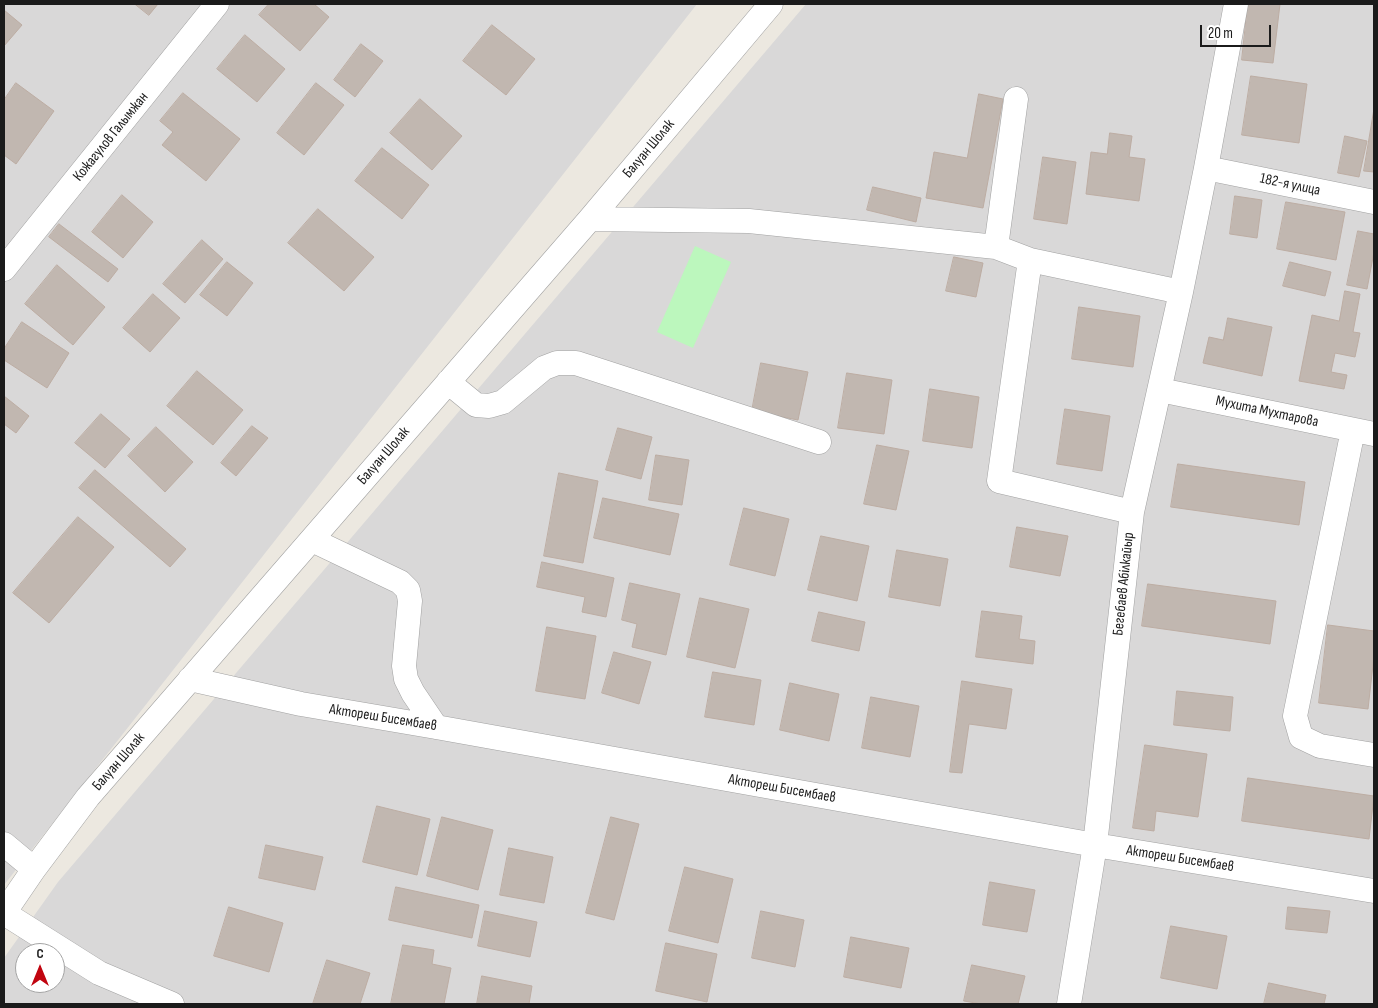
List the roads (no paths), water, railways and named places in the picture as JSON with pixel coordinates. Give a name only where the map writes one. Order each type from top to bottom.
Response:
[{"type":"street","name":"Кожагулов Галымжан","points":[[4,269],[217,4]]},
{"type":"street","name":"Балуан Шолак","points":[[4,913],[34,869],[88,797],[590,219],[771,4]]},
{"type":"street","name":"Бегебаев Абілкайыр","points":[[1069,1004],[1095,845],[1132,512],[1181,292],[1236,4]]},
{"type":"street","points":[[996,247],[1016,99]]},
{"type":"street","name":"182-я улица","points":[[1206,168],[1374,202]]},
{"type":"street","points":[[590,219],[749,221],[996,247],[1030,260],[1181,292]]},
{"type":"street","points":[[1030,260],[999,481],[1132,512]]},
{"type":"street","points":[[448,382],[476,405],[489,406],[503,402],[544,368],[557,363],[576,363],[819,442]]},
{"type":"street","name":"Мухита Мухтарова","points":[[1160,390],[1363,432]]},
{"type":"street","points":[[1363,432],[1295,716],[1301,736],[1320,746],[1374,755]]},
{"type":"street","points":[[312,540],[400,582],[408,590],[410,601],[404,666],[406,679],[436,727]]},
{"type":"street","name":"Актореш Бисембаев","points":[[190,680],[302,704],[1095,845],[1374,890]]},
{"type":"street","points":[[4,844],[34,869]]},
{"type":"street","points":[[4,913],[99,973],[172,1004]]}]
